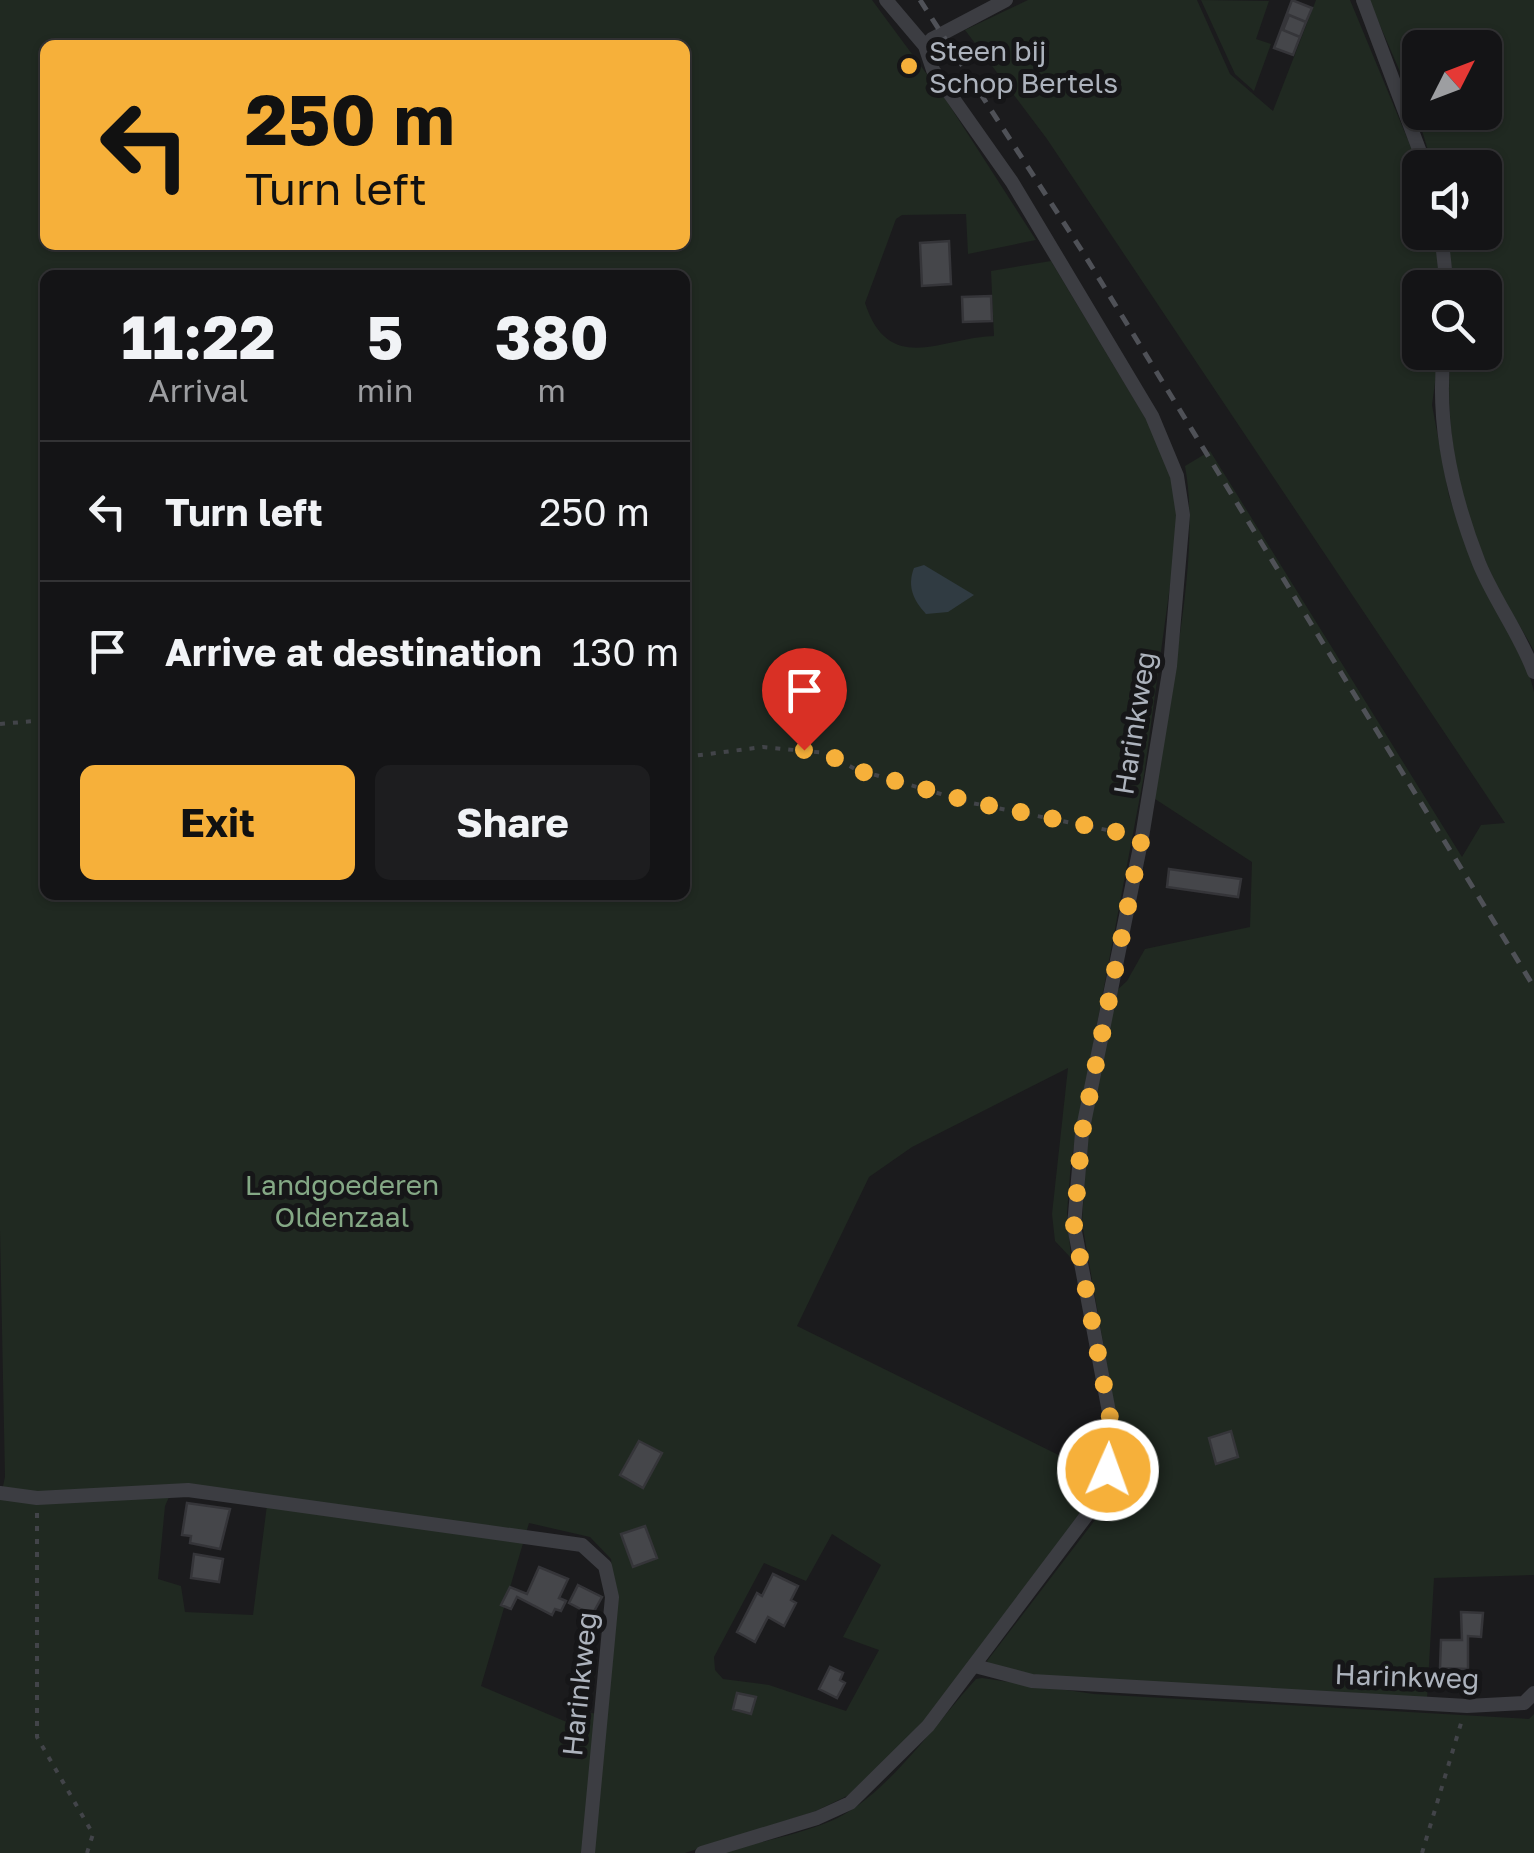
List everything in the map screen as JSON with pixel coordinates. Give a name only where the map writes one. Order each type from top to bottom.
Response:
[{"type":"street","name":"Harinkweg","points":[[702,1853],[817,1818],[850,1803],[928,1726],[1102,1495],[1115,1444],[1074,1226],[1082,1133],[1142,837],[1170,666],[1183,515],[1177,476],[1152,416],[1012,182],[933,70],[925,46],[886,0]]},
{"type":"street","points":[[925,46],[932,38],[1006,0]]},
{"type":"street","points":[[1363,0],[1419,150]]},
{"type":"street","points":[[1442,370],[1440,391],[1448,460],[1479,562],[1534,672]]},
{"type":"street","name":"Harinkweg","points":[[0,1494],[37,1498],[188,1490],[582,1545],[605,1566],[612,1598],[588,1853]]},
{"type":"street","name":"Harinkweg","points":[[975,1666],[1032,1681],[1467,1706],[1524,1703],[1534,1693]]},
{"type":"path","points":[[0,724],[40,720]]},
{"type":"path","points":[[690,756],[763,747],[826,753],[856,770],[972,802],[1142,837]]},
{"type":"path","points":[[37,1498],[37,1737],[93,1834],[87,1853]]},
{"type":"path","points":[[1422,1853],[1467,1706]]},
{"type":"green space","name":"Landgoederen Oldenzaal","points":[[0,0],[872,0],[946,100],[1036,240],[968,254],[966,214],[902,215],[896,219],[865,303],[875,326],[888,340],[919,348],[994,336],[991,271],[1051,261],[1167,454],[1177,510],[1176,542],[1144,775],[1071,1162],[1067,1213],[1071,1258],[1055,1241],[1052,1214],[1068,1068],[912,1147],[869,1177],[797,1326],[1101,1476],[1091,1504],[924,1722],[851,1794],[816,1811],[685,1853],[0,1853],[0,1500],[5,1477],[0,1230]],"holes":[[[203,1488],[268,1497],[253,1615],[185,1612],[181,1586],[158,1579],[169,1497]],[[529,1523],[590,1537],[611,1559],[614,1602],[605,1714],[589,1713],[592,1669],[574,1670],[569,1723],[481,1686]],[[832,1534],[881,1565],[843,1637],[879,1650],[846,1711],[769,1685],[723,1679],[715,1670],[714,1657],[764,1563],[806,1581]]]},
{"type":"green space","points":[[1028,0],[1197,0],[1230,74],[1273,111],[1316,0],[1350,0],[1412,150],[1402,150],[1402,250],[1437,250],[1438,270],[1402,270],[1402,370],[1437,370],[1432,405],[1449,496],[1473,563],[1529,673],[1534,692],[1534,1575],[1434,1578],[1427,1699],[1035,1675],[990,1666],[987,1661],[1095,1520],[1110,1490],[1121,1444],[1082,1223],[1087,1142],[1115,992],[1127,981],[1145,949],[1250,927],[1252,862],[1152,797],[1186,586],[1189,503],[1185,466],[1210,451],[1462,857],[1481,825],[1505,823],[1047,139],[965,30]]},
{"type":"green space","points":[[1201,0],[1269,1],[1256,39],[1271,44],[1254,91],[1235,74]]},
{"type":"green space","points":[[1369,0],[1534,0],[1534,651],[1500,593],[1473,529],[1457,472],[1450,413],[1450,370],[1502,370],[1502,270],[1452,270],[1449,250],[1502,250],[1502,150],[1428,150],[1422,130],[1502,130],[1502,30],[1402,30],[1402,76]]},
{"type":"green space","points":[[976,1679],[1094,1694],[1529,1719],[1534,1714],[1534,1853],[717,1853],[803,1831],[851,1810],[890,1778]]},
{"type":"shaded area","points":[[924,565],[974,595],[948,612],[926,614],[911,587],[914,568]]},
{"type":"building","points":[[1292,0],[1312,8],[1306,22],[1289,15],[1283,30],[1300,37],[1293,55],[1274,48]]},
{"type":"building","points":[[1289,15],[1306,22],[1300,37],[1283,30]]},
{"type":"building","points":[[949,241],[951,284],[922,286],[920,243]]},
{"type":"building","points":[[991,296],[992,321],[963,322],[962,297]]},
{"type":"building","points":[[1169,869],[1241,879],[1238,897],[1167,887]]},
{"type":"building","points":[[1231,1431],[1238,1457],[1216,1464],[1209,1438]]},
{"type":"building","points":[[639,1441],[662,1453],[643,1488],[620,1475]]},
{"type":"building","points":[[187,1503],[230,1509],[220,1549],[190,1543],[191,1536],[182,1535]]},
{"type":"building","points":[[645,1526],[657,1558],[633,1567],[621,1534]]},
{"type":"building","points":[[194,1554],[223,1559],[219,1582],[191,1578]]},
{"type":"building","points":[[539,1567],[568,1579],[559,1598],[566,1601],[561,1611],[555,1609],[552,1615],[517,1597],[511,1609],[501,1605],[510,1587],[527,1594]]},
{"type":"building","points":[[773,1574],[798,1586],[791,1600],[796,1603],[784,1626],[768,1617],[755,1642],[737,1632],[757,1593],[762,1596]]},
{"type":"building","points":[[578,1585],[602,1597],[592,1615],[569,1603]]},
{"type":"building","points":[[1461,1612],[1483,1613],[1481,1637],[1468,1636],[1468,1669],[1440,1668],[1441,1640],[1462,1640]]},
{"type":"building","points":[[830,1667],[843,1673],[840,1680],[845,1683],[837,1698],[819,1689]]},
{"type":"building","points":[[737,1693],[756,1697],[751,1714],[733,1709]]},
{"type":"railway","points":[[920,0],[1084,254],[1534,987]]},
{"type":"place","name":"Steen bij Schop Bertels","points":[[909,66]]},
{"type":"route","points":[[804,750],[826,753],[856,770],[972,802],[1142,837],[1082,1133],[1074,1226],[1115,1444],[1108,1470]]}]
